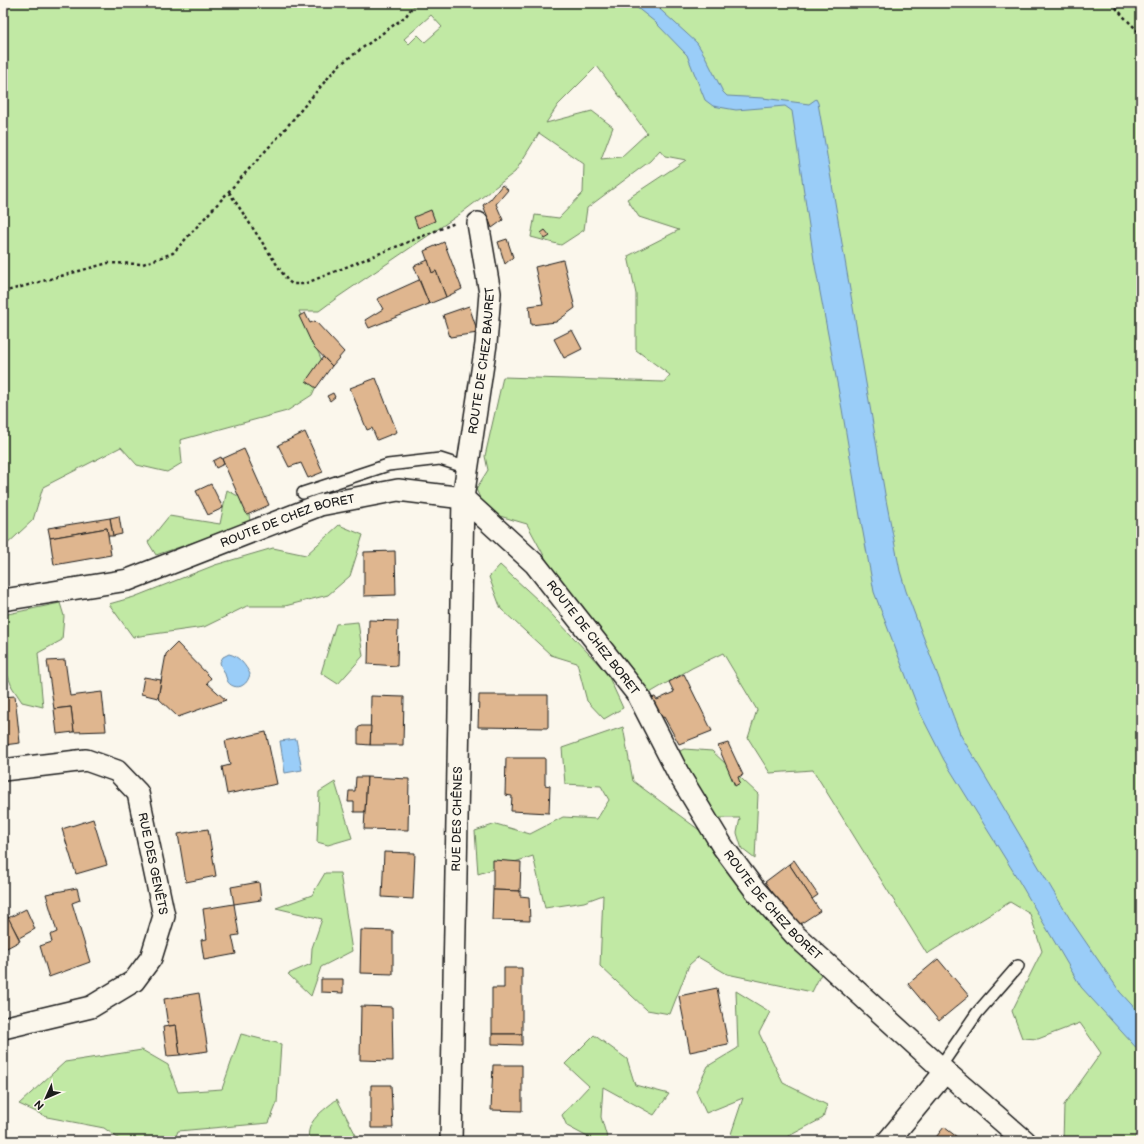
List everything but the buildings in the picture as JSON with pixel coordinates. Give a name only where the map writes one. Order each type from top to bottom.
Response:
[{"type":"street","name":"ROUTE DE CHEZ BAURET","points":[[463,498],[486,344],[490,293],[478,223]]},
{"type":"street","name":"ROUTE DE CHEZ BORET","points":[[3,600],[128,580],[320,505],[398,490],[463,498],[535,564],[638,695],[678,773],[723,847],[755,890],[795,935],[1025,1141]]},
{"type":"street","name":"RUE DES CHÊNES","points":[[451,1141],[463,498]]},
{"type":"street","name":"RUE DES GENÊTS","points":[[3,770],[86,760],[117,771],[138,794],[164,916],[151,958],[134,981],[91,1007],[3,1028]]},
{"type":"street","points":[[888,1141],[943,1069]]},
{"type":"lane","points":[[303,493],[388,465],[440,459],[468,468]]},
{"type":"lane","points":[[943,1069],[977,1013],[1018,966]]},
{"type":"path","points":[[3,292],[108,263],[143,264],[173,253],[279,136],[338,66],[406,16],[415,3]]},
{"type":"path","points":[[1112,3],[1141,34]]},
{"type":"path","points":[[229,192],[287,280],[292,284],[304,284],[463,220],[478,223]]},
{"type":"green space","points":[[3,3],[1141,3],[1141,657],[1136,661],[1141,674],[1141,1141],[1063,1141],[1064,1105],[1101,1053],[1080,1023],[1038,1039],[1022,1038],[1012,1011],[1042,951],[1030,914],[1010,902],[927,954],[813,770],[770,773],[748,738],[757,710],[723,653],[692,668],[648,694],[571,606],[527,524],[486,512],[476,489],[488,470],[485,456],[503,377],[664,382],[670,375],[636,350],[636,294],[628,256],[679,230],[639,217],[627,199],[686,160],[665,156],[660,150],[650,161],[587,208],[584,230],[561,245],[531,237],[535,215],[559,218],[583,193],[584,164],[539,133],[515,172],[460,214],[319,311],[299,311],[325,367],[312,395],[287,411],[180,440],[182,463],[167,472],[137,465],[121,447],[43,487],[33,520],[3,548]],"holes":[[[431,15],[442,27],[425,42],[418,35],[409,44],[404,39]],[[597,66],[647,133],[621,157],[601,159],[613,127],[592,111],[546,123],[558,105]]]},
{"type":"green space","points":[[227,490],[247,501],[250,521],[224,532],[156,555],[148,542],[169,516],[220,524]]},
{"type":"green space","points":[[339,525],[363,535],[350,576],[328,595],[285,606],[247,606],[204,627],[133,637],[109,604],[134,597],[215,565],[273,548],[306,555]]},
{"type":"green space","points":[[500,565],[539,601],[607,673],[623,708],[604,719],[587,701],[577,663],[551,655],[501,609],[489,577]]},
{"type":"green space","points":[[60,603],[64,616],[62,640],[38,653],[43,707],[22,702],[12,687],[3,663],[3,615]]},
{"type":"green space","points":[[358,622],[363,656],[338,684],[321,673],[336,624]]},
{"type":"green space","points":[[623,727],[633,781],[706,835],[773,928],[822,972],[812,992],[727,974],[698,957],[689,965],[670,1014],[647,1010],[600,966],[603,895],[584,902],[545,908],[533,856],[478,874],[475,831],[496,824],[530,834],[563,817],[597,819],[609,800],[601,786],[565,784],[562,748]]},
{"type":"green space","points":[[684,749],[712,751],[758,794],[755,859],[742,849],[737,833],[740,818],[696,818],[664,759]]},
{"type":"green space","points":[[335,782],[352,838],[328,845],[317,842],[319,792]]},
{"type":"green space","points":[[325,873],[340,873],[352,951],[321,967],[311,996],[288,974],[311,964],[312,948],[322,919],[276,908],[312,895]]},
{"type":"green space","points":[[736,991],[770,1012],[759,1033],[783,1083],[827,1105],[823,1118],[789,1136],[786,1141],[735,1141],[731,1134],[743,1098],[706,1113],[696,1091],[708,1066],[738,1048]]},
{"type":"green space","points":[[241,1034],[281,1044],[277,1103],[269,1123],[178,1131],[174,1141],[122,1141],[104,1128],[47,1117],[19,1104],[65,1062],[142,1050],[168,1065],[178,1092],[222,1089]]},
{"type":"green space","points":[[594,1035],[627,1059],[635,1085],[669,1094],[654,1115],[603,1087],[601,1117],[608,1141],[595,1141],[567,1126],[562,1115],[589,1086],[565,1064]]},
{"type":"green space","points":[[337,1099],[359,1141],[309,1141],[308,1134],[312,1122],[321,1112]]},
{"type":"water","points":[[631,3],[653,3],[697,43],[723,92],[727,96],[763,98],[809,104],[816,99],[818,103],[886,500],[900,571],[906,591],[960,734],[1070,919],[1120,992],[1141,1015],[1141,1053],[1081,987],[1013,871],[944,760],[920,713],[874,592],[814,260],[792,111],[785,106],[736,110],[713,106],[705,100],[687,55],[655,22]]},
{"type":"water","points":[[229,654],[239,659],[250,674],[247,682],[241,686],[236,687],[228,682],[221,666],[220,662],[223,657]]},
{"type":"water","points":[[296,739],[302,770],[285,773],[280,741]]}]
